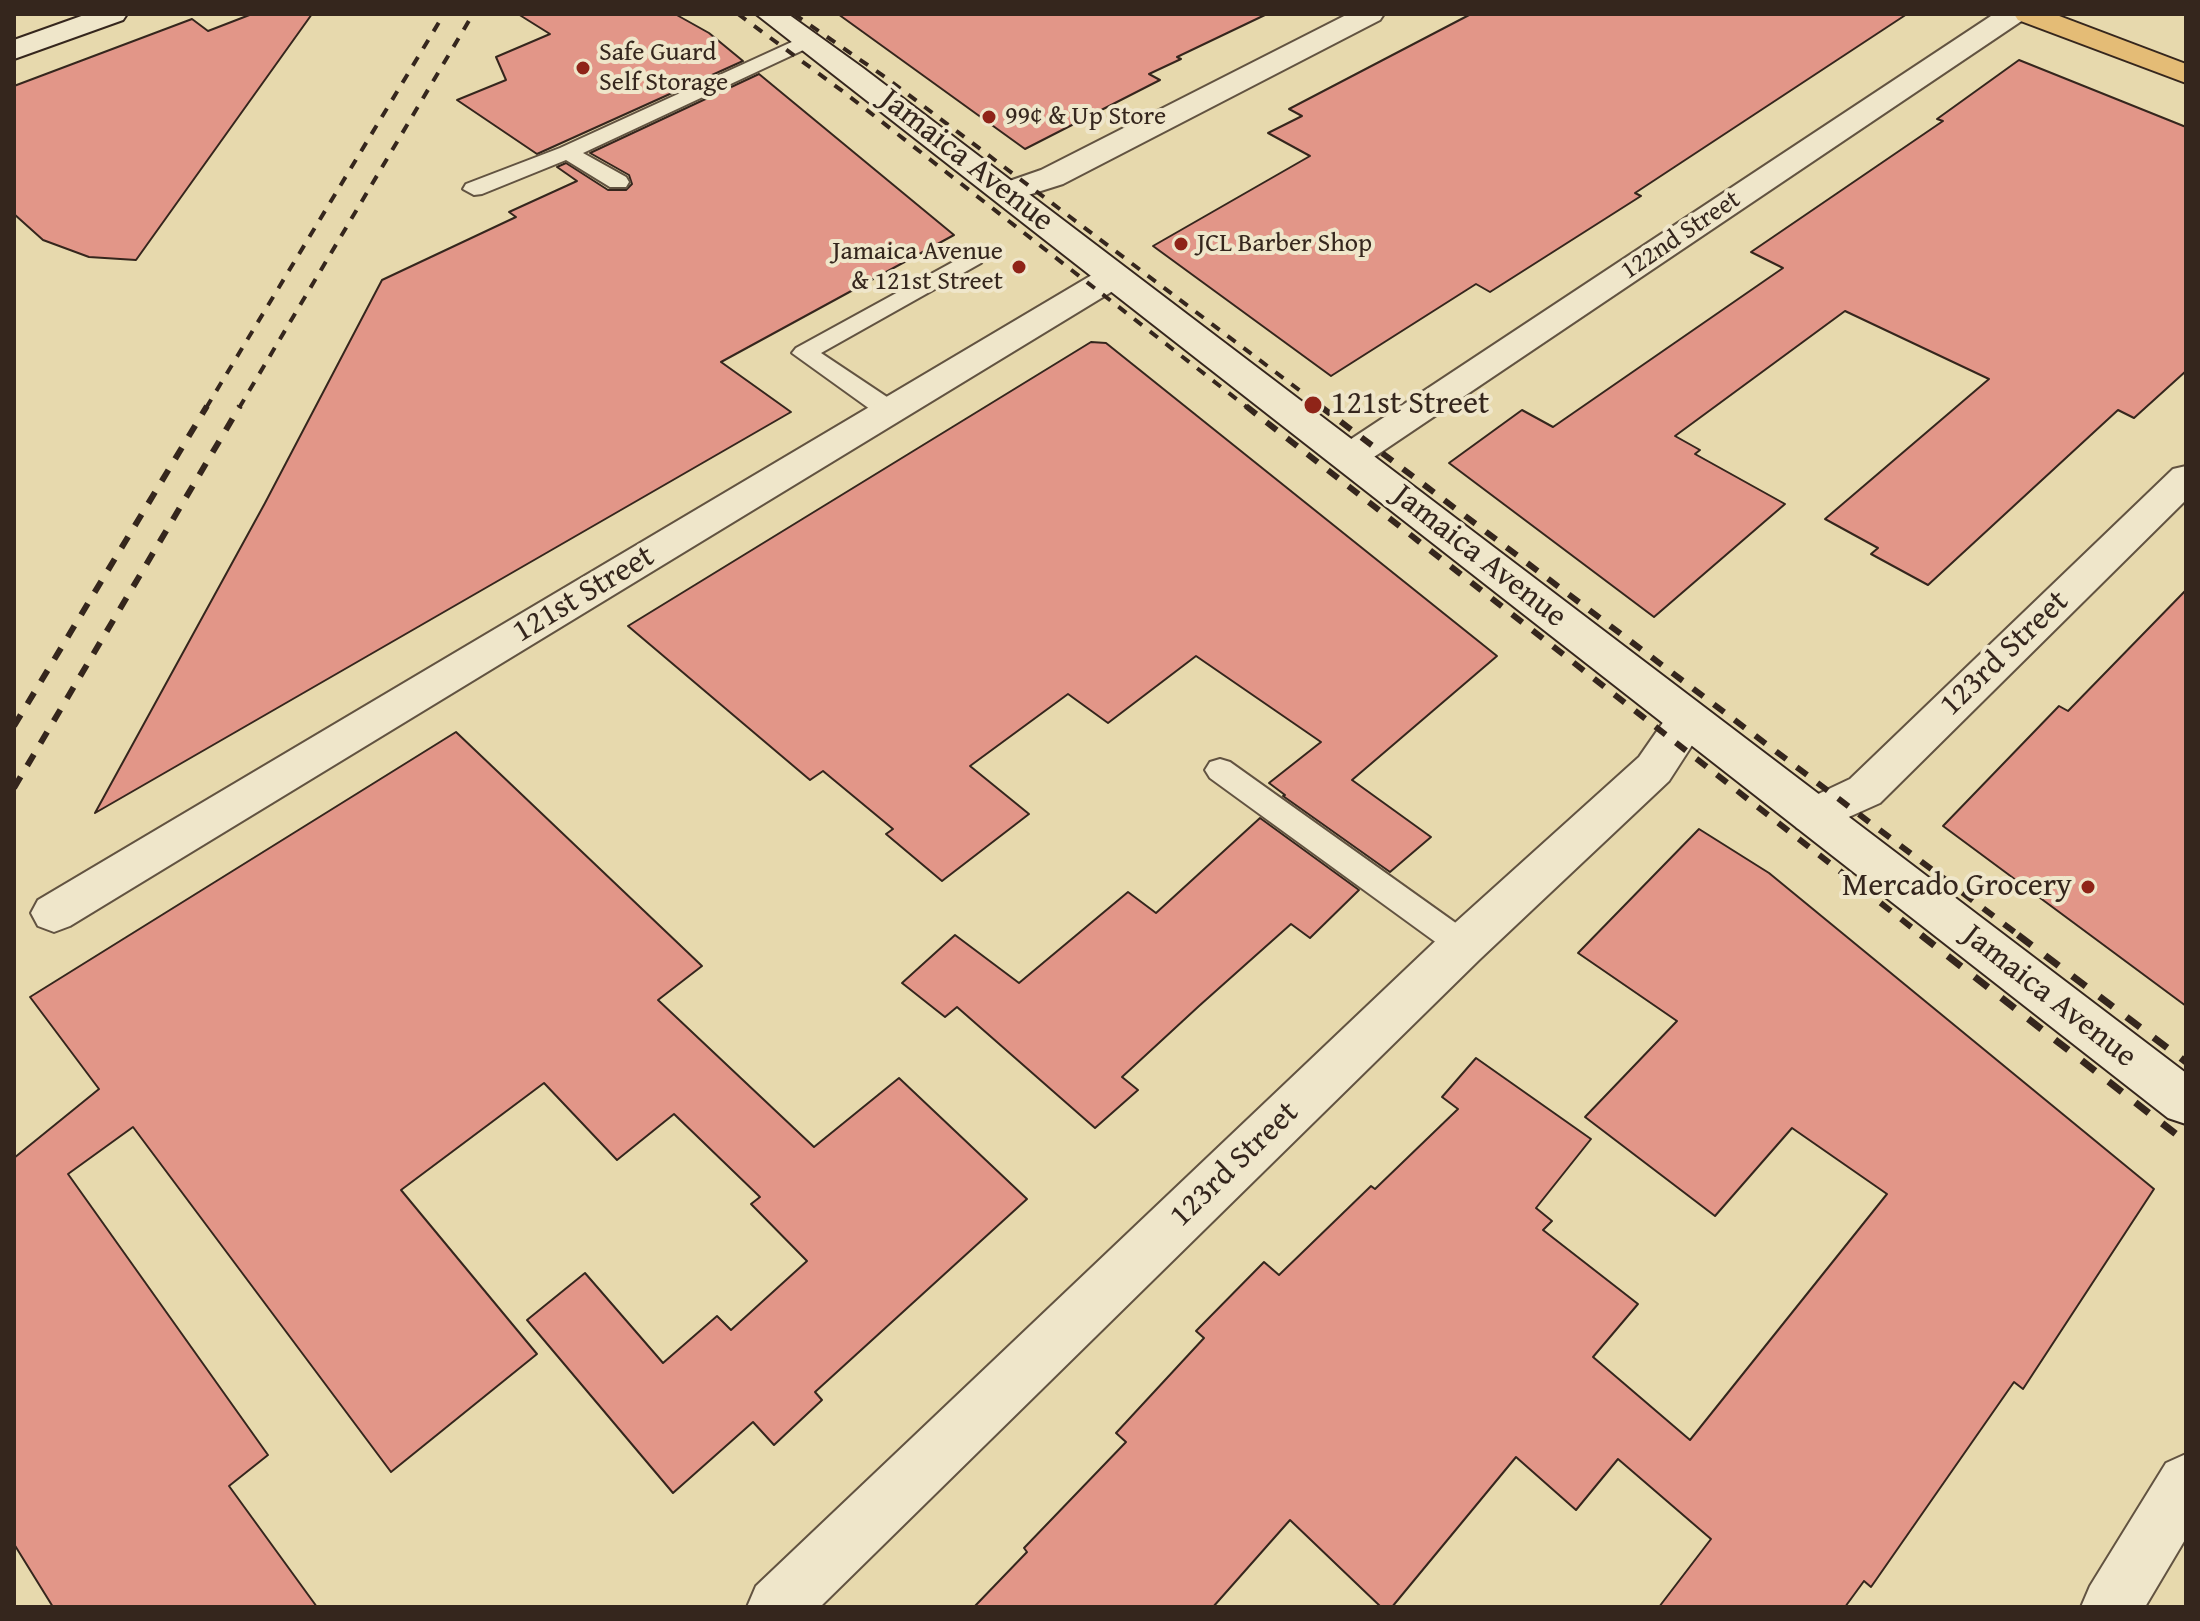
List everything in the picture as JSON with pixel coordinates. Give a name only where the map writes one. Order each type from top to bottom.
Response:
[{"type":"main road","points":[[2028,14],[2186,74]]},
{"type":"street","points":[[14,50],[113,14]]},
{"type":"street","name":"Jamaica Avenue","points":[[770,14],[2186,1102]]},
{"type":"street","points":[[1006,193],[1052,177],[1370,14]]},
{"type":"street","name":"122nd Street","points":[[1349,457],[2013,14]]},
{"type":"street","name":"121st Street","points":[[54,913],[1114,276]]},
{"type":"street","name":"123rd Street","points":[[1813,816],[1865,791],[2186,478]]},
{"type":"street","name":"123rd Street","points":[[777,1607],[1463,945],[1654,769],[1688,719]]},
{"type":"street","points":[[2111,1607],[2186,1483]]},
{"type":"lane","points":[[474,189],[567,152],[807,41]]},
{"type":"lane","points":[[567,152],[618,182]]},
{"type":"lane","points":[[890,411],[804,353],[973,258]]},
{"type":"lane","points":[[1220,770],[1463,945]]},
{"type":"building","points":[[252,14],[312,14],[136,260],[89,257],[43,240],[14,214],[14,86],[192,19],[208,31]]},
{"type":"building","name":"Safe Guard Self Storage","points":[[518,14],[675,14],[709,33],[743,61],[537,154],[457,100],[506,80],[496,57],[550,34]]},
{"type":"building","points":[[838,14],[1267,14],[1177,57],[1181,59],[1149,74],[1160,80],[1025,149]]},
{"type":"building","points":[[1471,14],[1907,14],[1635,193],[1641,196],[1490,292],[1476,284],[1331,376],[1153,246],[1310,156],[1268,133],[1302,116],[1289,109]]},
{"type":"building","points":[[2019,60],[2186,127],[2186,371],[2134,418],[2118,410],[1928,585],[1871,554],[1878,548],[1825,519],[1989,379],[1845,311],[1675,436],[1700,450],[1695,454],[1785,504],[1654,617],[1449,463],[1522,410],[1553,427],[1783,268],[1751,252],[1943,121],[1937,119]]},
{"type":"building","points":[[759,74],[954,235],[721,362],[791,412],[95,813],[265,503],[382,280],[516,217],[509,212],[577,181],[557,167],[566,163],[608,190],[626,190],[632,184],[629,175],[590,153]]},
{"type":"building","points":[[1091,342],[1106,343],[1497,656],[1352,780],[1431,837],[1390,872],[1269,783],[1321,742],[1196,656],[1108,723],[1068,694],[970,766],[1029,814],[942,881],[886,834],[893,829],[823,771],[810,780],[628,626]]},
{"type":"building","points":[[2186,590],[2186,1006],[1943,826],[2059,706],[2068,711]]},
{"type":"building","points":[[456,732],[702,966],[658,1000],[814,1147],[899,1078],[1027,1199],[815,1392],[822,1400],[774,1445],[753,1422],[673,1493],[527,1320],[585,1273],[663,1363],[717,1316],[731,1330],[807,1261],[751,1204],[760,1197],[674,1114],[617,1160],[544,1083],[401,1190],[537,1354],[391,1472],[133,1127],[68,1174],[268,1455],[229,1486],[317,1607],[53,1607],[14,1544],[14,1158],[99,1089],[30,997]]},
{"type":"building","points":[[1260,818],[1359,890],[1310,938],[1291,924],[1199,1006],[1122,1077],[1138,1090],[1095,1128],[957,1007],[945,1017],[902,983],[955,935],[1019,983],[1128,892],[1156,913]]},
{"type":"building","points":[[1699,829],[1769,873],[2154,1189],[2023,1389],[2014,1382],[1871,1587],[1864,1581],[1845,1607],[1659,1607],[1711,1539],[1618,1459],[1576,1510],[1516,1457],[1392,1607],[1381,1607],[1290,1520],[1213,1607],[974,1607],[1027,1552],[1024,1548],[1126,1442],[1116,1433],[1204,1338],[1196,1331],[1264,1262],[1279,1275],[1371,1186],[1375,1189],[1458,1109],[1442,1097],[1476,1058],[1591,1139],[1536,1208],[1552,1221],[1543,1230],[1638,1304],[1593,1357],[1690,1440],[1887,1194],[1792,1128],[1715,1216],[1585,1117],[1677,1021],[1578,953]]},
{"type":"railway","points":[[206,408],[444,14]]},
{"type":"railway","points":[[239,408],[473,14]]},
{"type":"railway","points":[[738,14],[845,93],[1248,408]]},
{"type":"railway","points":[[794,14],[885,77],[1323,408]]},
{"type":"railway","points":[[14,726],[207,406]]},
{"type":"railway","points":[[14,788],[240,406]]},
{"type":"railway","points":[[1246,406],[1924,937]]},
{"type":"railway","points":[[1320,406],[2021,937]]},
{"type":"railway","points":[[1921,935],[2186,1142]]},
{"type":"railway","points":[[2018,935],[2186,1062]]},
{"type":"place","name":"Safe Guard Self Storage","points":[[583,68]]},
{"type":"place","name":"99¢ & Up Store","points":[[989,117]]},
{"type":"place","name":"JCL Barber Shop","points":[[1181,244]]},
{"type":"place","name":"Jamaica Avenue & 121st Street","points":[[1019,267]]},
{"type":"place","name":"121st Street","points":[[1313,405]]},
{"type":"place","name":"Mercado Grocery","points":[[2088,887]]}]
